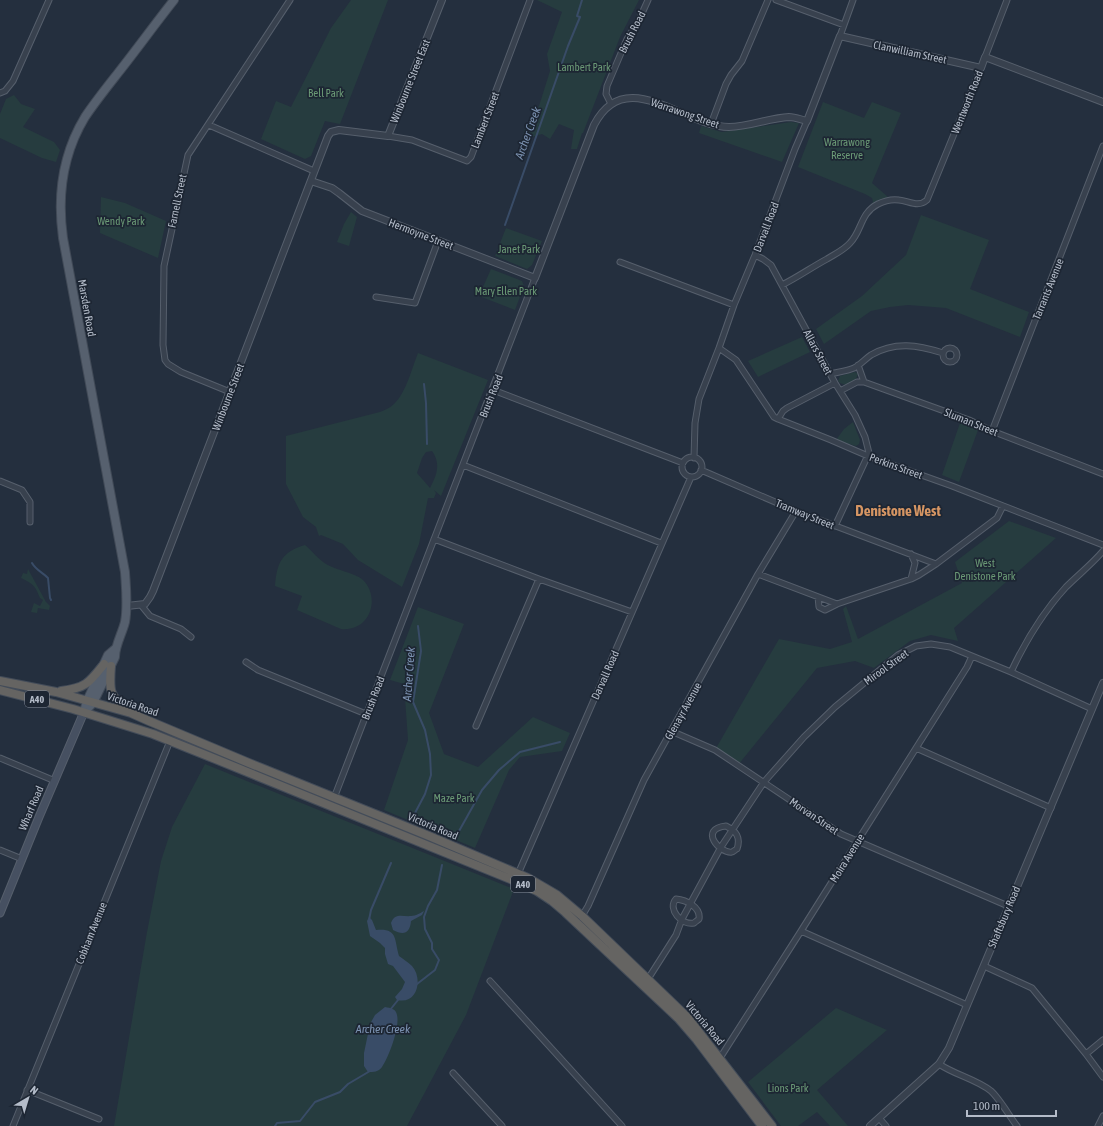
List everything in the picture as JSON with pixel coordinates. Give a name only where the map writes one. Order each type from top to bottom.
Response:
[{"type":"highway","points":[[56,692],[75,690],[82,687],[107,665]]},
{"type":"highway","points":[[107,665],[111,692],[117,701],[131,713]]},
{"type":"highway","name":"Victoria Road","points":[[0,681],[56,692],[131,713],[429,836],[548,888],[582,916],[688,1018],[772,1126]]},
{"type":"highway","name":"Victoria Road","points":[[0,690],[40,699],[84,712],[170,741],[515,880],[537,891],[552,901],[678,1018],[697,1040],[762,1126]]},
{"type":"main road","name":"Marsden Road","points":[[84,712],[107,665],[108,655],[115,649],[123,630],[127,606],[125,572],[63,238],[60,204],[66,163],[73,141],[80,126],[91,108],[174,0]]},
{"type":"main road","name":"Wharf Road","points":[[0,913],[84,712]]},
{"type":"street","points":[[0,93],[5,91],[13,81],[49,0]]},
{"type":"street","name":"Farnell Street","points":[[230,392],[173,368],[168,364],[164,354],[165,258],[187,157],[290,0]]},
{"type":"street","name":"Winbourne Street East","points":[[314,171],[331,132],[339,130],[388,136],[442,0]]},
{"type":"street","name":"Lambert Street","points":[[388,136],[412,140],[466,161],[471,156],[530,0]]},
{"type":"street","name":"Brush Road","points":[[334,798],[493,390],[594,125],[601,113],[611,104],[606,94],[607,86],[627,39],[639,20],[648,0]]},
{"type":"street","points":[[711,124],[726,84],[742,61],[768,0]]},
{"type":"street","points":[[776,0],[844,25]]},
{"type":"street","name":"Darvall Road","points":[[694,458],[699,399],[734,304],[755,255],[853,0]]},
{"type":"street","name":"Wentworth Road","points":[[782,284],[847,246],[856,236],[865,216],[878,204],[897,199],[918,204],[924,203],[930,194],[1007,0]]},
{"type":"street","name":"Clanwilliam Street","points":[[840,36],[981,68]]},
{"type":"street","points":[[985,57],[1103,102]]},
{"type":"street","name":"Warrawong Street","points":[[611,104],[625,99],[641,98],[711,124],[729,127],[790,117],[807,121]]},
{"type":"street","points":[[209,125],[314,171]]},
{"type":"street","name":"Tarrants Avenue","points":[[992,431],[1103,146]]},
{"type":"street","name":"Winbourne Street","points":[[141,605],[146,604],[153,591],[288,238],[312,181],[314,171]]},
{"type":"street","name":"Hermoyne Street","points":[[312,181],[335,191],[362,211],[535,278]]},
{"type":"street","points":[[376,297],[415,303],[438,241]]},
{"type":"street","name":"Allars Street","points":[[755,255],[767,261],[771,265],[782,284],[835,383],[855,415],[865,437],[869,453],[868,456]]},
{"type":"street","points":[[620,262],[734,304]]},
{"type":"street","points":[[830,374],[855,367],[870,355],[884,349],[905,345],[917,346],[942,353]]},
{"type":"street","name":"Perkins Street","points":[[719,348],[736,360],[774,417],[868,456],[1103,545]]},
{"type":"street","points":[[840,391],[857,382],[864,382],[858,365]]},
{"type":"street","name":"Sluman Street","points":[[864,382],[969,420],[992,431],[1103,474]]},
{"type":"street","points":[[778,419],[787,408],[835,383]]},
{"type":"street","points":[[493,390],[683,463]]},
{"type":"street","points":[[835,526],[868,456]]},
{"type":"street","points":[[687,459],[697,459],[701,463],[701,470],[698,475],[691,477],[684,472],[683,463],[687,459]]},
{"type":"street","points":[[463,465],[661,542]]},
{"type":"street","name":"Tramway Street","points":[[701,470],[796,511],[936,564]]},
{"type":"street","name":"Darvall Road","points":[[518,874],[661,542],[691,477]]},
{"type":"street","points":[[0,481],[22,490],[30,502],[30,522]]},
{"type":"street","points":[[818,597],[817,604],[822,610],[828,609],[837,604],[911,579],[936,564],[997,518],[1003,506]]},
{"type":"street","name":"Glenayr Avenue","points":[[582,916],[588,906],[644,780],[758,574],[796,511]]},
{"type":"street","points":[[434,539],[539,579],[632,612]]},
{"type":"street","points":[[1011,672],[1022,650],[1054,602],[1066,587],[1103,551]]},
{"type":"street","points":[[911,554],[915,563],[911,579]]},
{"type":"street","points":[[758,574],[837,604]]},
{"type":"street","points":[[476,726],[539,579]]},
{"type":"street","points":[[127,606],[141,605],[150,616],[181,629],[191,637]]},
{"type":"street","name":"Mirool Street","points":[[648,979],[676,935],[682,919],[721,848],[764,782],[804,737],[835,706],[898,655],[916,646],[931,644],[950,647],[1011,672],[1092,709]]},
{"type":"street","name":"Moira Avenue","points":[[720,1058],[967,668],[972,656]]},
{"type":"street","points":[[246,662],[258,670],[366,714]]},
{"type":"street","name":"Shaftsbury Road","points":[[870,1126],[939,1064],[949,1048],[1103,683]]},
{"type":"street","name":"Morvan Street","points":[[671,731],[715,750],[841,834],[1008,906]]},
{"type":"street","name":"Cobham Avenue","points":[[13,1126],[170,741]]},
{"type":"street","points":[[916,748],[1051,808]]},
{"type":"street","points":[[0,758],[55,781]]},
{"type":"street","points":[[726,826],[733,830],[738,837],[739,843],[737,849],[732,852],[721,848],[715,844],[712,837],[714,831],[718,827],[726,826]]},
{"type":"street","points":[[0,850],[22,859]]},
{"type":"street","points":[[676,899],[691,904],[700,914],[700,919],[694,923],[688,923],[682,919],[672,908],[676,899]]},
{"type":"street","points":[[801,931],[967,1005]]},
{"type":"street","points":[[984,966],[1032,988],[1103,1077]]},
{"type":"street","points":[[490,981],[622,1126]]},
{"type":"street","points":[[1086,1054],[1103,1040]]},
{"type":"street","points":[[939,1064],[950,1072],[978,1083],[992,1092],[1017,1126]]},
{"type":"street","points":[[453,1072],[502,1126]]},
{"type":"street","points":[[27,1090],[99,1119]]},
{"type":"street","points":[[879,1118],[886,1126]]},
{"type":"green space","name":"Bell Park","points":[[351,0],[388,0],[340,124],[325,121],[311,156],[305,159],[261,139],[276,101],[291,107],[331,28]]},
{"type":"green space","name":"Lambert Park","points":[[537,0],[639,0],[620,37],[577,149],[571,149],[574,130],[559,124],[550,139],[542,134],[522,140],[525,128],[539,106],[550,71],[547,54],[562,12]]},
{"type":"green space","points":[[14,95],[21,104],[35,109],[23,127],[54,142],[60,150],[56,162],[42,158],[0,138],[0,114],[6,99]]},
{"type":"green space","name":"Warrawong Reserve","points":[[823,102],[864,118],[872,102],[901,113],[872,183],[888,197],[871,204],[873,202],[872,198],[865,194],[798,167]]},
{"type":"green space","points":[[791,122],[799,123],[782,162],[699,133],[701,126],[722,132]]},
{"type":"green space","name":"Wendy Park","points":[[101,197],[125,203],[166,221],[158,258],[100,233]]},
{"type":"green space","points":[[351,212],[357,217],[349,246],[337,242],[344,224]]},
{"type":"green space","points":[[921,215],[989,240],[970,289],[1029,312],[1020,337],[946,308],[908,305],[871,311],[824,344],[816,329],[862,296],[906,255]]},
{"type":"green space","name":"Janet Park","points":[[506,228],[542,241],[532,265],[527,269],[495,256]]},
{"type":"green space","name":"Mary Ellen Park","points":[[491,269],[522,281],[524,286],[515,310],[479,296]]},
{"type":"green space","points":[[802,337],[810,352],[758,377],[748,361]]},
{"type":"green space","points":[[418,353],[488,380],[441,496],[434,490],[436,493],[434,498],[428,498],[419,544],[402,587],[358,560],[343,544],[321,535],[319,536],[316,527],[303,517],[286,484],[286,436],[380,412],[389,408],[402,394]],"holes":[[[432,451],[435,456],[437,469],[435,478],[430,488],[417,473],[422,458],[426,452]]]},
{"type":"green space","points":[[855,372],[858,374],[856,379],[846,385],[838,381],[840,376]]},
{"type":"green space","points":[[853,422],[860,440],[859,444],[856,446],[836,440],[844,429]]},
{"type":"green space","points":[[960,423],[978,430],[959,482],[942,475]]},
{"type":"green space","name":"West Denistone Park","points":[[1009,521],[1056,538],[954,628],[958,641],[931,635],[910,641],[874,668],[855,661],[817,668],[738,765],[715,750],[779,639],[830,649],[852,642],[843,609],[846,606],[858,639],[962,583],[955,562]]},
{"type":"green space","points":[[305,545],[326,564],[351,573],[363,580],[368,587],[372,604],[370,612],[365,620],[359,625],[341,629],[297,610],[302,596],[275,586],[277,570],[282,559],[291,551]]},
{"type":"green space","points":[[28,569],[46,602],[50,606],[49,610],[38,608],[37,613],[31,612],[34,603],[40,606],[43,600],[40,598],[33,585],[21,578],[23,573],[27,574]]},
{"type":"green space","name":"Maze Park","points":[[418,607],[464,624],[429,713],[444,754],[478,767],[533,717],[570,733],[562,751],[520,757],[509,770],[475,848],[384,810],[408,740],[404,684],[390,680]]},
{"type":"green space","points":[[205,764],[514,889],[466,1015],[407,1126],[114,1126],[147,932],[161,861],[172,827]]},
{"type":"green space","name":"Lions Park","points":[[836,1008],[887,1030],[817,1090],[848,1126],[830,1126],[817,1112],[798,1126],[781,1126],[748,1082]]},
{"type":"water","points":[[424,911],[422,915],[411,921],[408,931],[400,933],[393,930],[391,923],[395,917],[415,916]]},
{"type":"water","name":"Archer Creek","points":[[369,917],[372,920],[376,930],[383,930],[392,933],[399,956],[412,966],[415,971],[418,983],[414,995],[410,998],[397,1000],[395,997],[402,989],[405,982],[393,966],[388,964],[385,948],[370,936],[367,921]]},
{"type":"water","name":"Archer Creek","points":[[385,1007],[396,1011],[398,1020],[397,1027],[391,1049],[382,1067],[379,1070],[368,1072],[364,1066],[364,1053],[370,1024],[375,1015]]},
{"type":"waterway","name":"Archer Creek","points":[[505,225],[568,46],[580,17],[577,16],[582,0]]},
{"type":"waterway","name":"Archer Creek","points":[[424,384],[427,444]]},
{"type":"waterway","points":[[32,563],[48,578],[51,600]]},
{"type":"waterway","name":"Archer Creek","points":[[415,813],[425,794],[431,775],[430,754],[425,730],[413,702],[421,651],[418,626]]},
{"type":"waterway","name":"Archer Creek","points":[[454,840],[482,790],[499,770],[520,752],[560,742]]},
{"type":"waterway","name":"Archer Creek","points":[[369,920],[371,910],[391,863]]},
{"type":"waterway","name":"Archer Creek","points":[[417,984],[435,970],[439,960],[432,949],[432,943],[425,929],[424,917],[437,890],[442,865]]},
{"type":"waterway","name":"Archer Creek","points":[[390,1010],[398,1000]]},
{"type":"waterway","name":"Archer Creek","points":[[275,1126],[277,1123],[300,1121],[315,1102],[340,1092],[348,1084],[370,1071]]},
{"type":"district","name":"Denistone West","points":[[898,511]]}]
